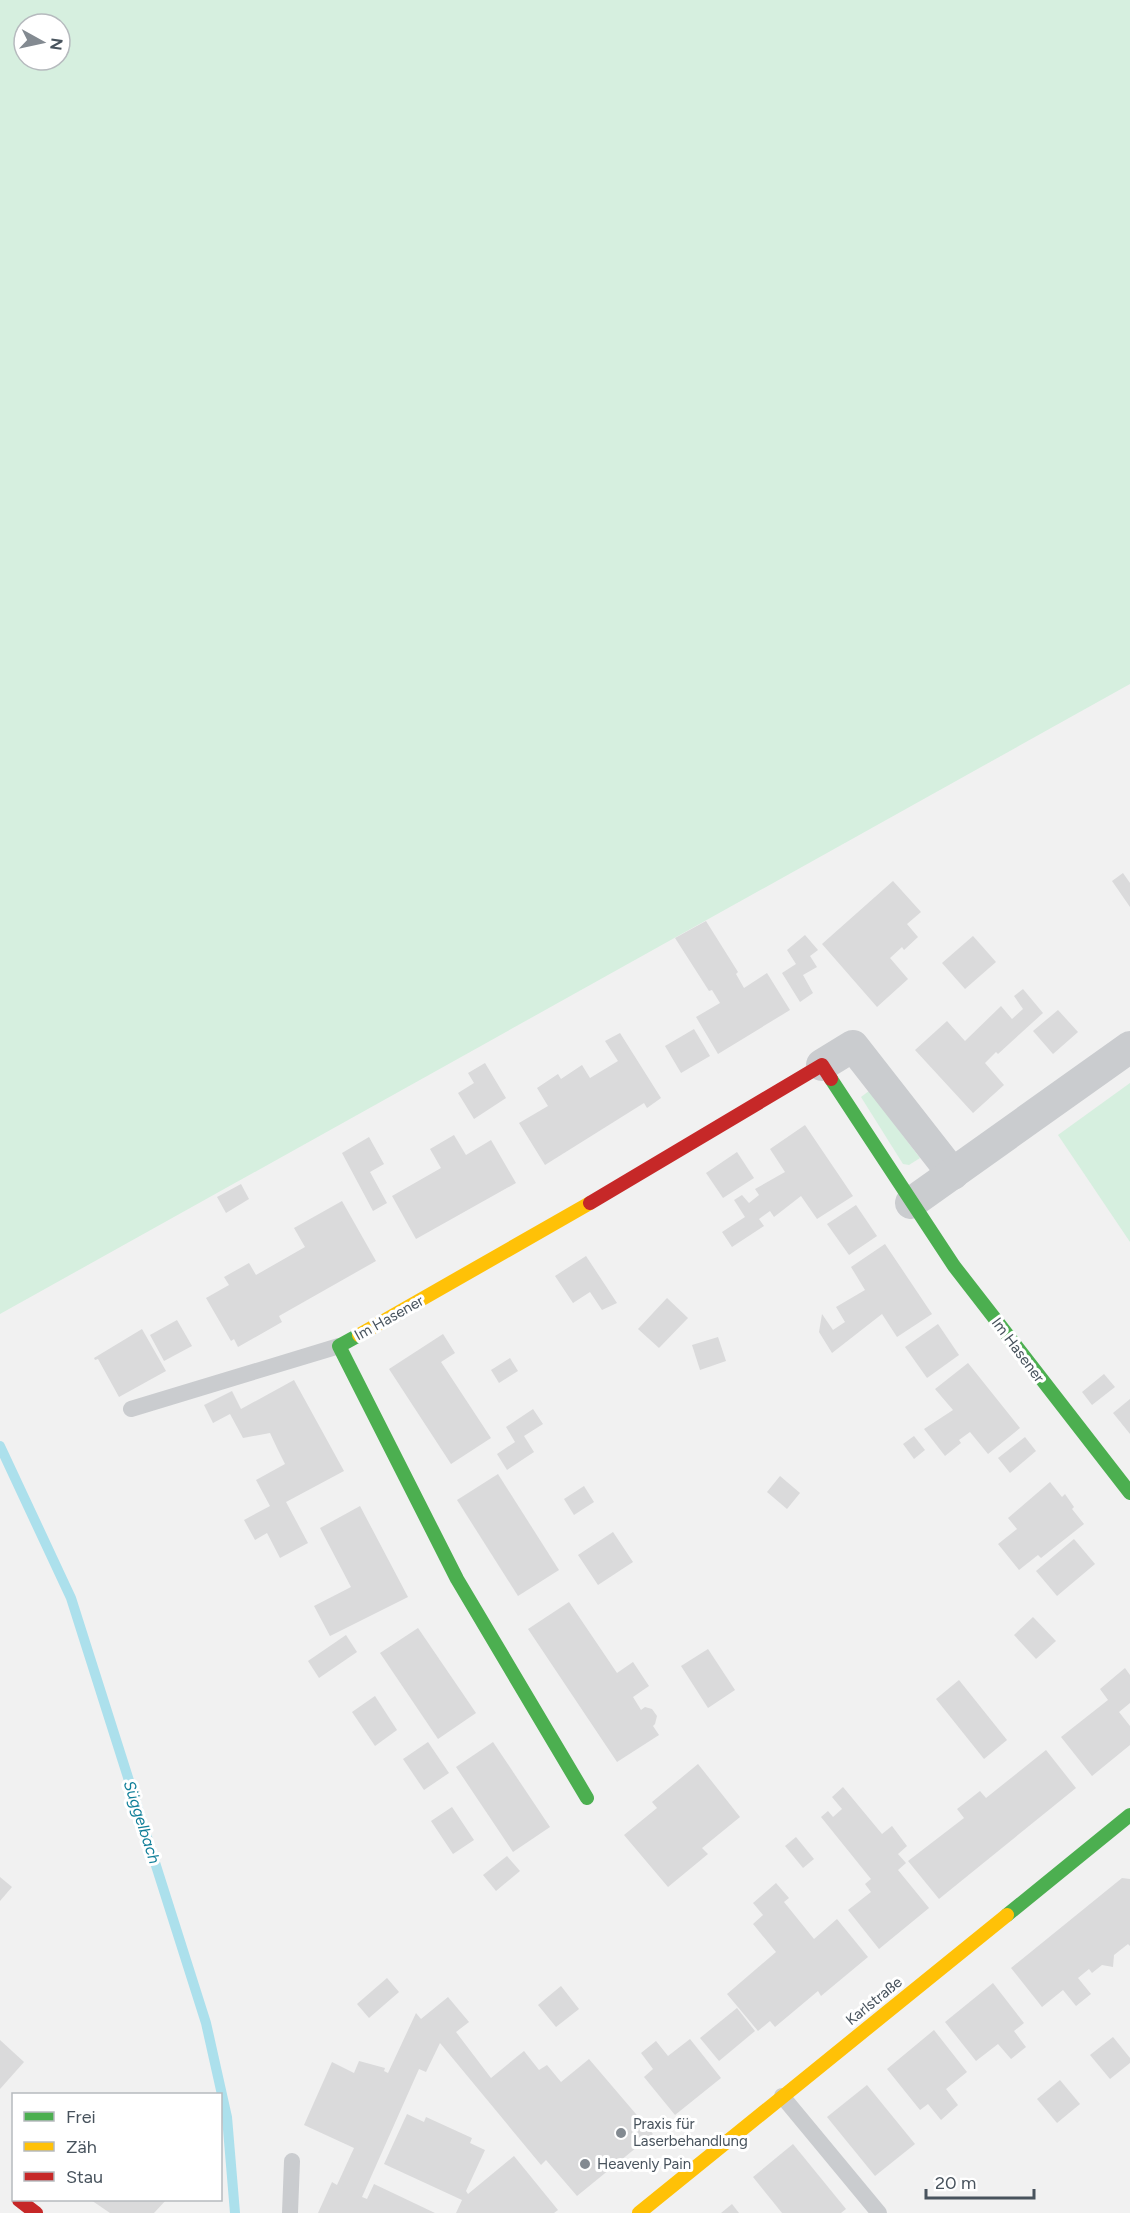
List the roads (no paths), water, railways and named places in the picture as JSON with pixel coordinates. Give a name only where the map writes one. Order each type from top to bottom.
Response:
[{"type":"street","name":"Im Hasener","points":[[587,1798],[457,1579],[339,1346],[557,1223],[853,1046],[953,1174]]},
{"type":"street","points":[[911,1203],[1130,1047]]},
{"type":"street","name":"Im Hasener","points":[[822,1065],[954,1266],[1130,1493]]},
{"type":"street","name":"Karlstraße","points":[[639,2213],[782,2096],[1128,1821]]},
{"type":"street","points":[[21,2201],[36,2213]]},
{"type":"lane","points":[[131,1409],[339,1346]]},
{"type":"lane","points":[[782,2096],[879,2213]]},
{"type":"lane","points":[[290,2213],[292,2161]]},
{"type":"waterway","name":"Süggelbach","points":[[0,1446],[71,1598],[206,2023],[222,2093]]},
{"type":"waterway","name":"Süggelbach","points":[[222,2095],[227,2117],[235,2213]]},
{"type":"place","name":"Praxis für Laserbehandlung","points":[[621,2133]]},
{"type":"place","name":"Heavenly Pain","points":[[585,2164]]}]
